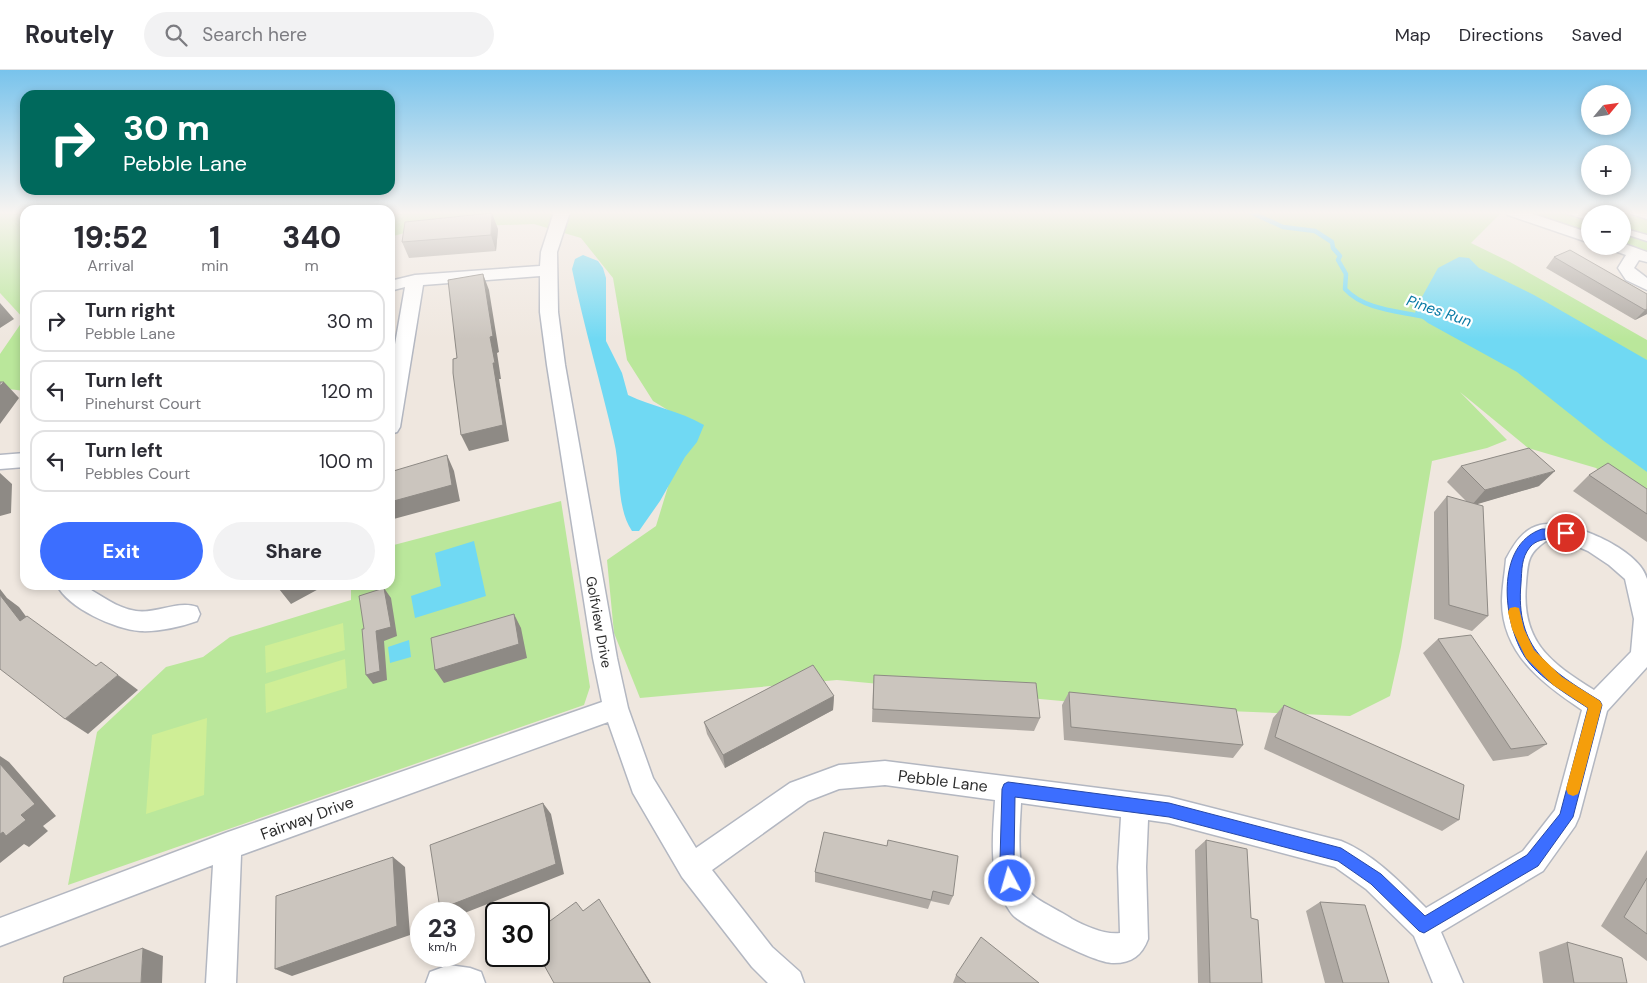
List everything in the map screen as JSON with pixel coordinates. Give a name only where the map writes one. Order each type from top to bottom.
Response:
[{"type":"street","name":"Golfview Drive","points":[[549,255],[549,312],[556,365],[605,658],[616,708],[642,784],[692,867],[762,957],[789,983]]},
{"type":"street","points":[[1641,255],[1626,268],[1632,276],[1647,285]]},
{"type":"street","points":[[395,285],[415,280],[548,270]]},
{"type":"street","points":[[395,398],[415,280]]},
{"type":"street","points":[[0,462],[20,460]]},
{"type":"street","points":[[1424,926],[1533,861],[1566,817],[1596,705],[1642,656],[1645,619],[1635,575],[1617,559],[1596,545],[1566,533],[1542,533],[1527,543],[1517,559],[1513,602],[1518,629],[1530,654],[1558,681],[1596,705]]},
{"type":"street","points":[[71,590],[106,611],[139,621],[189,614]]},
{"type":"street","name":"Fairway Drive","points":[[0,932],[228,846],[616,708]]},
{"type":"street","name":"Pebble Lane","points":[[692,867],[800,792],[839,777],[885,773],[1169,810],[1341,855],[1376,879],[1424,926],[1448,983]]},
{"type":"street","points":[[1008,789],[1007,860],[1010,881],[1018,900],[1024,906],[1072,934],[1112,949],[1127,946],[1134,939],[1132,867],[1135,805]]},
{"type":"street","points":[[221,983],[228,846]]},
{"type":"street","points":[[441,983],[449,980],[470,983]]},
{"type":"green space","points":[[0,255],[20,255],[20,315],[0,293]]},
{"type":"green space","points":[[594,255],[1495,255],[1647,340],[1647,508],[1596,468],[1528,448],[1460,392],[1507,440],[1487,448],[1432,461],[1401,647],[1390,696],[1350,716],[1126,707],[837,680],[640,698],[614,633],[607,560],[656,526],[674,467],[697,428],[653,401],[627,360],[613,278]]},
{"type":"green space","points":[[20,325],[20,390],[0,388],[0,354]]},
{"type":"green space","points":[[561,501],[590,687],[584,705],[68,885],[97,732],[166,667],[203,657],[230,637],[351,600],[351,590],[395,590],[395,545]]},
{"type":"green space","points":[[343,623],[345,650],[266,673],[265,646]]},
{"type":"green space","points":[[345,659],[347,688],[266,713],[265,684]]},
{"type":"green space","points":[[207,718],[204,795],[146,814],[152,735]]},
{"type":"water","points":[[583,255],[598,261],[603,268],[606,278],[606,341],[622,373],[628,395],[686,416],[704,425],[697,442],[685,457],[660,501],[639,531],[632,531],[623,511],[614,441],[572,269],[575,259]]},
{"type":"water","points":[[1459,257],[1469,258],[1479,268],[1534,295],[1647,360],[1647,472],[1604,441],[1517,372],[1428,323],[1415,313],[1438,268]]},
{"type":"water","points":[[474,541],[486,596],[415,618],[411,596],[441,586],[435,553]]},
{"type":"water","points":[[409,640],[411,657],[390,663],[388,647]]},
{"type":"building","points":[[1559,255],[1578,255],[1647,294],[1647,309],[1645,310],[1554,257]]},
{"type":"building","points":[[483,274],[493,336],[490,337],[495,363],[493,363],[503,425],[461,435],[453,373],[453,359],[457,358],[448,280]]},
{"type":"building","points":[[1529,448],[1555,471],[1485,490],[1461,466]]},
{"type":"building","points":[[447,455],[452,485],[395,501],[395,471]]},
{"type":"building","points":[[1608,463],[1647,489],[1647,514],[1589,475]]},
{"type":"building","points":[[1447,496],[1483,506],[1488,616],[1449,605]]},
{"type":"building","points":[[378,590],[384,590],[391,627],[376,631],[380,671],[366,675],[362,629],[364,629],[359,596]]},
{"type":"building","points":[[0,595],[20,621],[27,616],[96,666],[101,662],[118,675],[65,719],[0,669]]},
{"type":"building","points":[[514,614],[519,644],[435,670],[431,638]]},
{"type":"building","points":[[1471,635],[1547,744],[1511,749],[1438,639]]},
{"type":"building","points":[[813,665],[834,696],[723,755],[704,722]]},
{"type":"building","points":[[874,675],[1036,683],[1040,718],[873,709]]},
{"type":"building","points":[[1069,692],[1236,709],[1243,745],[1071,727]]},
{"type":"building","points":[[1284,705],[1464,785],[1459,820],[1275,737]]},
{"type":"building","points":[[0,764],[35,804],[21,815],[26,820],[6,836],[3,832],[0,834]]},
{"type":"building","points":[[543,803],[556,864],[458,902],[439,902],[430,845]]},
{"type":"building","points":[[824,832],[887,846],[888,840],[958,856],[953,896],[933,891],[931,900],[815,872]]},
{"type":"building","points":[[1206,840],[1247,849],[1251,918],[1258,920],[1262,983],[1210,983]]},
{"type":"building","points":[[393,857],[397,926],[275,969],[276,896]]},
{"type":"building","points":[[1647,878],[1647,934],[1624,917]]},
{"type":"building","points":[[599,899],[650,983],[554,983],[545,967],[550,967],[550,921],[576,902],[583,911]]},
{"type":"building","points":[[1320,902],[1365,905],[1389,983],[1343,983]]},
{"type":"building","points":[[981,937],[1039,983],[966,983],[956,975]]},
{"type":"building","points":[[1567,942],[1622,958],[1627,983],[1574,983]]},
{"type":"building","points":[[143,948],[141,983],[63,983],[64,977]]},
{"type":"waterway","name":"Pines Run","points":[[1339,255],[1338,260],[1346,274],[1345,289],[1353,296],[1382,309],[1425,317]]},
{"type":"slow traffic","points":[[1515,612],[1518,629],[1530,654],[1558,681],[1596,705],[1573,789]]},
{"type":"route","points":[[1010,881],[1007,860],[1008,789],[1169,810],[1341,855],[1376,879],[1424,926],[1533,861],[1566,817],[1596,705],[1558,681],[1530,654],[1518,629],[1515,615],[1513,602],[1517,559],[1527,543],[1542,533],[1566,533]]}]
